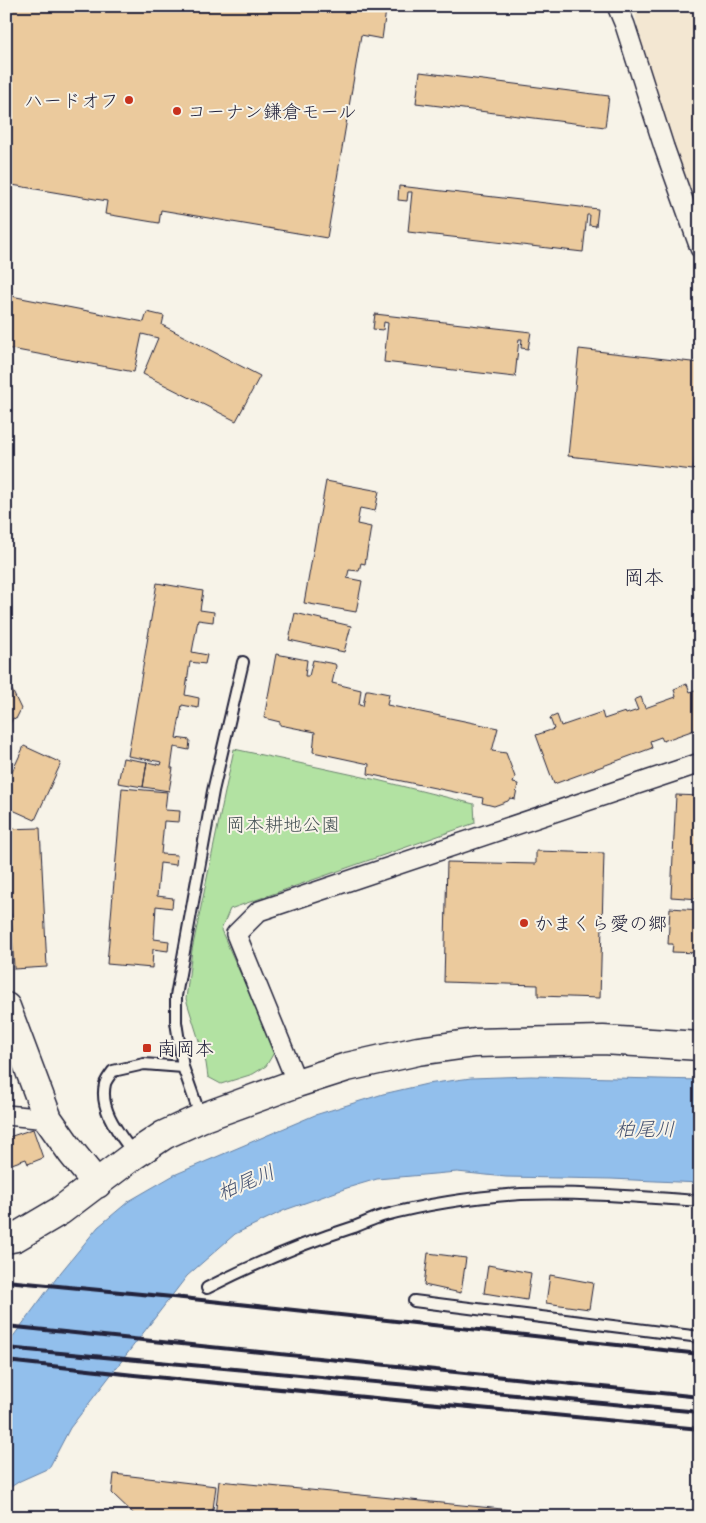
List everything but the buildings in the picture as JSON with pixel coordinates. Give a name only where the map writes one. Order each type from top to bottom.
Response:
[{"type":"street","points":[[617,6],[700,248]]},
{"type":"street","points":[[297,1083],[236,934],[259,911],[700,763]]},
{"type":"street","points":[[6,1007],[48,1119],[97,1184]]},
{"type":"street","points":[[6,1239],[41,1223],[164,1134],[201,1118],[347,1067],[418,1050],[475,1043],[603,1040],[700,1046]]},
{"type":"street","points":[[6,1115],[48,1119]]},
{"type":"lane","points":[[201,1118],[183,1068],[176,1022],[176,996],[213,791],[243,662]]},
{"type":"lane","points":[[134,1155],[116,1130],[104,1104],[105,1083],[113,1071],[144,1064],[183,1068]]},
{"type":"lane","points":[[207,1288],[254,1265],[324,1237],[380,1216],[419,1207],[519,1194],[557,1193],[700,1201]]},
{"type":"lane","points":[[414,1301],[700,1337]]},
{"type":"shaded area","points":[[634,6],[700,6],[700,224],[638,31]]},
{"type":"green space","name":"岡本耕地公園","points":[[234,749],[377,780],[474,804],[475,823],[230,909],[221,930],[275,1051],[266,1066],[253,1074],[221,1084],[208,1077],[206,1063],[186,999],[192,950]]},
{"type":"water","name":"柏尾川","points":[[531,1076],[700,1080],[700,1183],[506,1177],[457,1172],[377,1179],[285,1210],[235,1234],[187,1276],[70,1428],[49,1468],[20,1481],[6,1490],[6,1346],[61,1272],[98,1227],[129,1201],[174,1175],[315,1115],[383,1094],[427,1084],[471,1078]]},
{"type":"railway","points":[[6,1281],[183,1298],[700,1354]]},
{"type":"railway","points":[[6,1326],[700,1397]]},
{"type":"railway","points":[[6,1348],[700,1412]]},
{"type":"railway","points":[[6,1361],[700,1429]]},
{"type":"place","name":"ハードオフ","points":[[129,100]]},
{"type":"place","name":"コーナン鎌倉モール","points":[[177,111]]},
{"type":"place","name":"かまくら愛の郷","points":[[524,923]]},
{"type":"place","name":"南岡本","points":[[147,1048]]},
{"type":"district","name":"岡本","points":[[644,577]]}]
